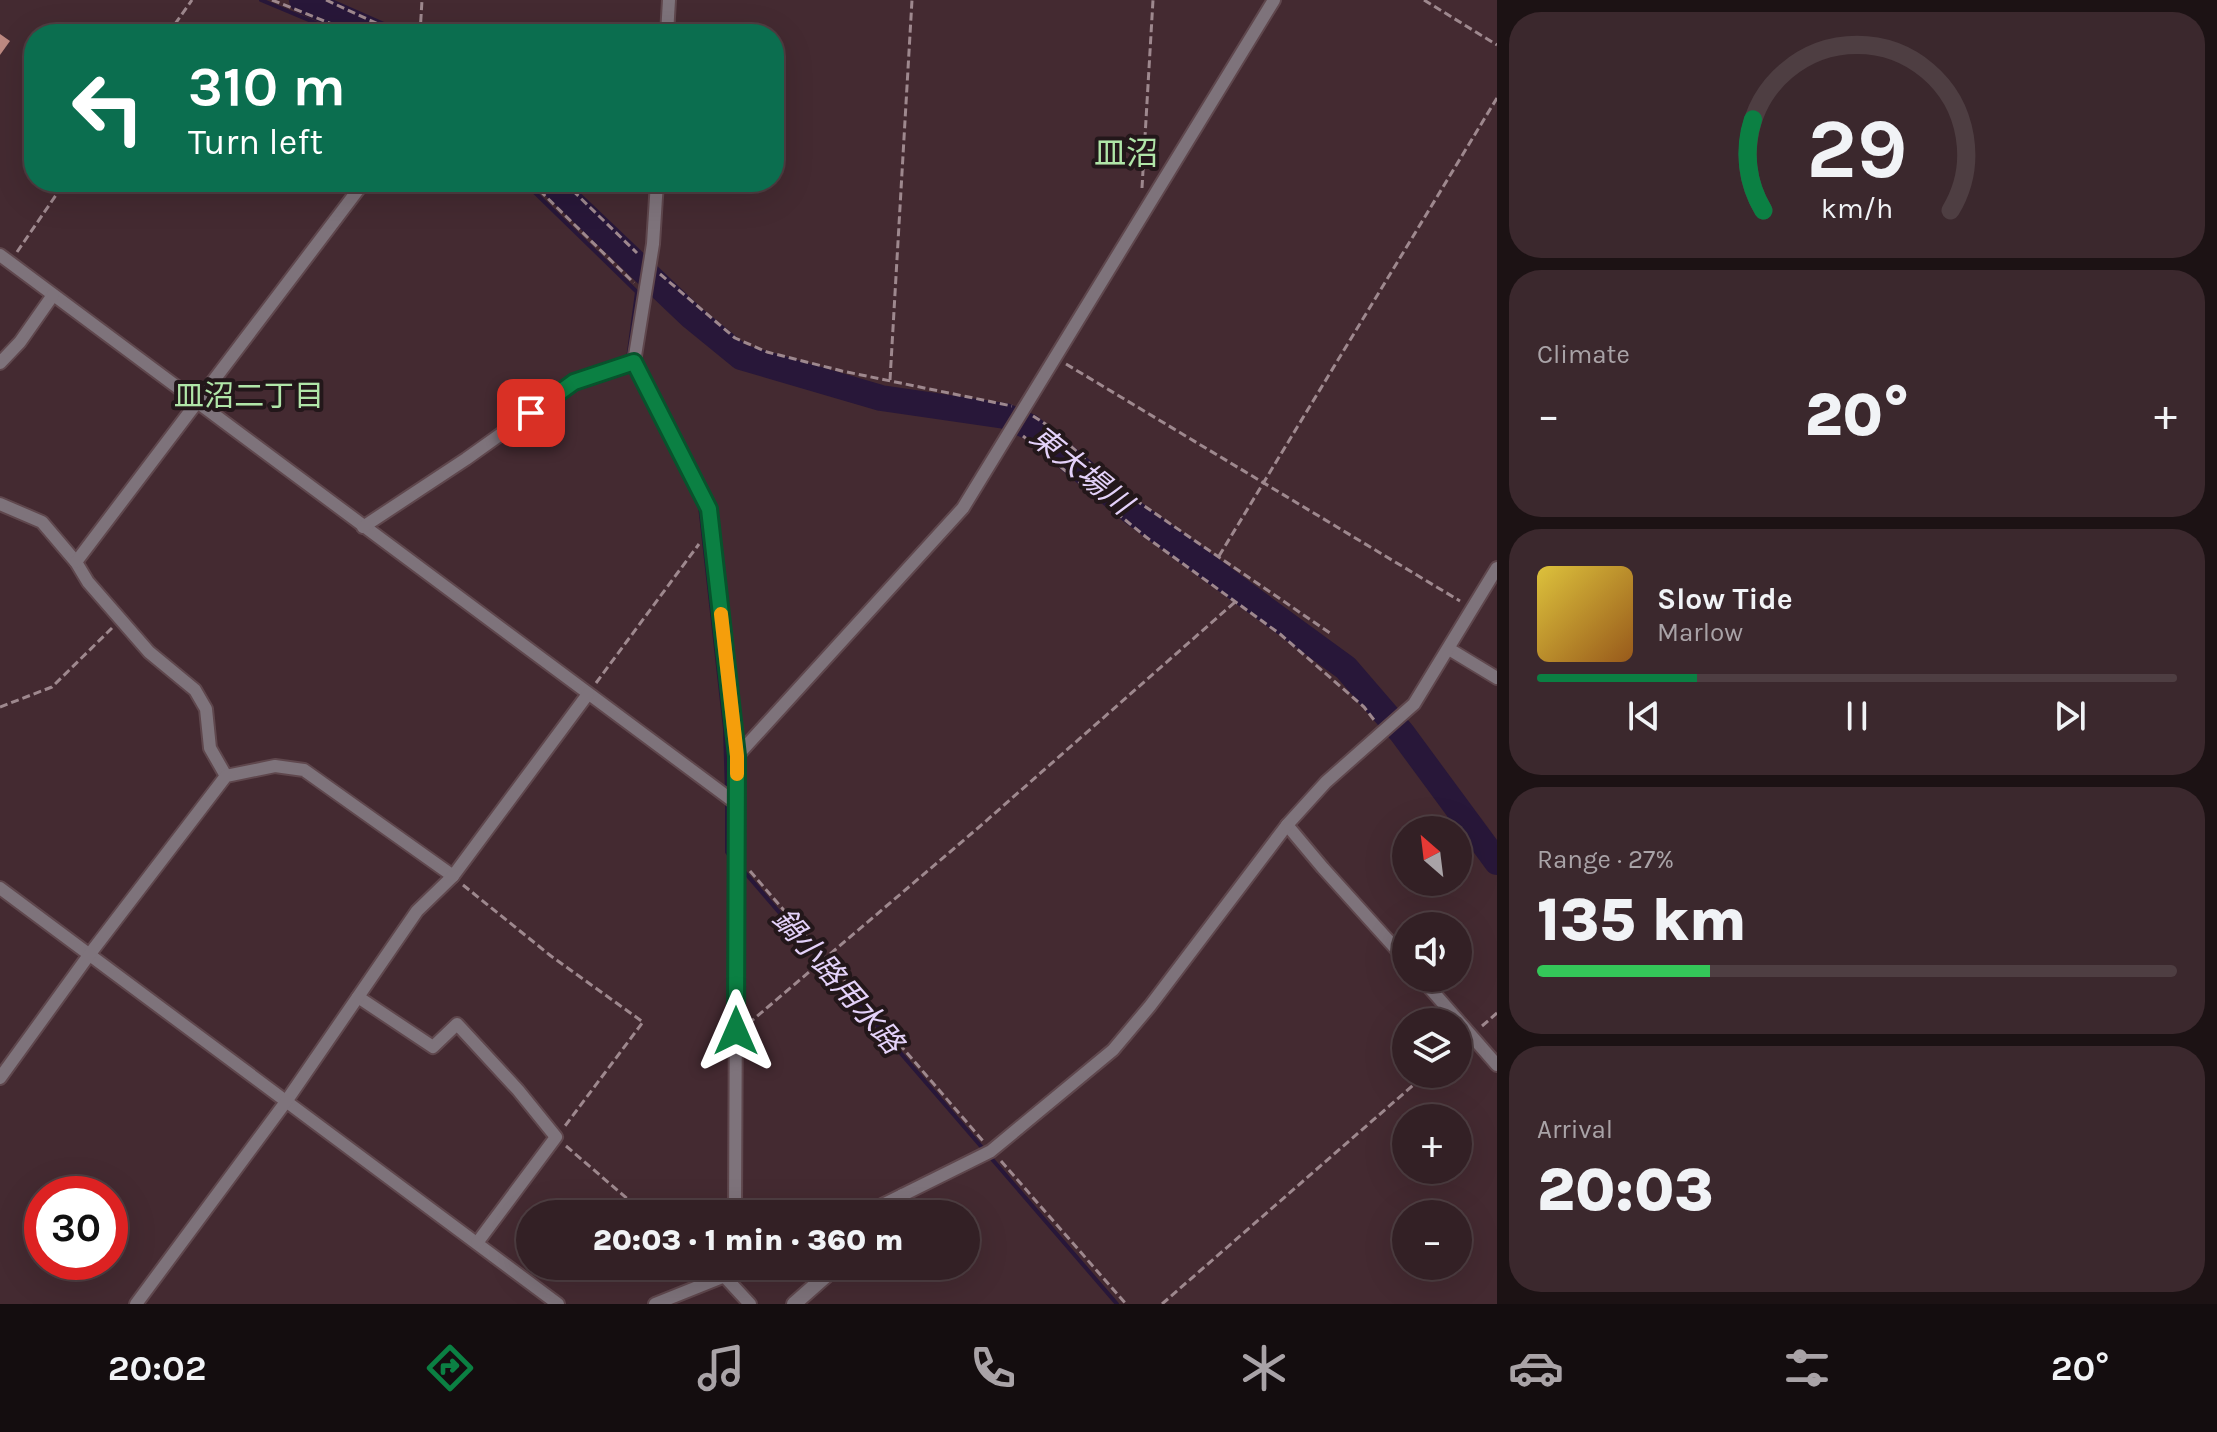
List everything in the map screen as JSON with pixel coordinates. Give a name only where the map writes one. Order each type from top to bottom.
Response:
[{"type":"street","points":[[668,24],[669,0]]},
{"type":"street","points":[[737,756],[963,508],[1274,0]]},
{"type":"street","points":[[76,562],[356,192]]},
{"type":"street","points":[[656,192],[650,265],[634,362],[709,509],[737,756],[735,1200]]},
{"type":"street","points":[[5,258],[737,804]]},
{"type":"street","points":[[0,363],[20,342],[53,295]]},
{"type":"street","points":[[363,527],[574,382],[634,362]]},
{"type":"street","points":[[0,504],[42,522],[76,562],[88,582],[149,652],[195,690],[206,709],[210,748],[226,776]]},
{"type":"street","points":[[894,1200],[991,1151],[1113,1050],[1287,825],[1326,782],[1405,714],[1449,649],[1497,568]]},
{"type":"street","points":[[1449,649],[1497,678]]},
{"type":"street","points":[[136,1304],[285,1103],[417,911],[453,876],[588,694]]},
{"type":"street","points":[[0,1078],[89,955],[226,776],[275,766],[304,770],[453,876]]},
{"type":"street","points":[[1287,825],[1392,944]]},
{"type":"street","points":[[0,888],[558,1304]]},
{"type":"street","points":[[1433,992],[1447,1008]]},
{"type":"street","points":[[358,997],[433,1047],[457,1024],[556,1137],[477,1243]]},
{"type":"street","points":[[1472,1036],[1497,1065]]},
{"type":"street","points":[[901,1200],[903,1196]]},
{"type":"street","points":[[655,1304],[712,1280]]},
{"type":"street","points":[[736,1280],[750,1304]]},
{"type":"street","points":[[794,1304],[821,1280]]},
{"type":"path","points":[[175,24],[192,0]]},
{"type":"path","points":[[272,0],[332,24]]},
{"type":"path","points":[[326,0],[378,24]]},
{"type":"path","points":[[421,24],[422,0]]},
{"type":"path","points":[[890,381],[912,0]]},
{"type":"path","points":[[1142,188],[1153,0]]},
{"type":"path","points":[[1424,0],[1497,45]]},
{"type":"path","points":[[1219,556],[1497,98]]},
{"type":"path","points":[[5,258],[57,192]]},
{"type":"path","points":[[541,192],[645,294]]},
{"type":"path","points":[[574,192],[650,265],[735,338],[767,352],[1024,410],[1050,427],[1112,484],[1330,633]]},
{"type":"path","points":[[1056,358],[1472,609]]},
{"type":"path","points":[[1013,430],[1033,441],[1122,518],[1280,634],[1355,699],[1384,732]]},
{"type":"path","points":[[588,694],[711,528]]},
{"type":"path","points":[[736,1031],[755,1020],[1235,602]]},
{"type":"path","points":[[0,707],[52,687],[121,620]]},
{"type":"path","points":[[737,856],[1126,1304]]},
{"type":"path","points":[[453,876],[551,956],[643,1022],[556,1137],[629,1200]]},
{"type":"path","points":[[1472,1034],[1497,1013]]},
{"type":"path","points":[[1162,1304],[1410,1088]]},
{"type":"building","points":[[0,34],[10,41],[0,55]]},
{"type":"waterway","name":"鍋小路用水路","points":[[261,0],[318,24]]},
{"type":"waterway","name":"東大場川","points":[[302,0],[356,24]]},
{"type":"waterway","name":"鍋小路用水路","points":[[534,192],[637,292],[628,359]]},
{"type":"waterway","name":"東大場川","points":[[561,192],[692,317],[741,357],[881,398],[1005,416],[1030,427],[1131,511],[1346,668],[1402,733],[1497,862]]},
{"type":"waterway","name":"鍋小路用水路","points":[[630,368],[700,506],[725,729],[727,793]]},
{"type":"waterway","name":"鍋小路用水路","points":[[727,802],[727,852],[732,859]]},
{"type":"waterway","name":"鍋小路用水路","points":[[741,868],[1117,1304]]},
{"type":"slow traffic","points":[[721,614],[737,774]]},
{"type":"district","name":"皿沼","points":[[1126,153]]},
{"type":"district","name":"皿沼二丁目","points":[[249,396]]},
{"type":"route","points":[[531,413],[574,382],[634,362],[709,509],[737,756],[736,1031]]}]
